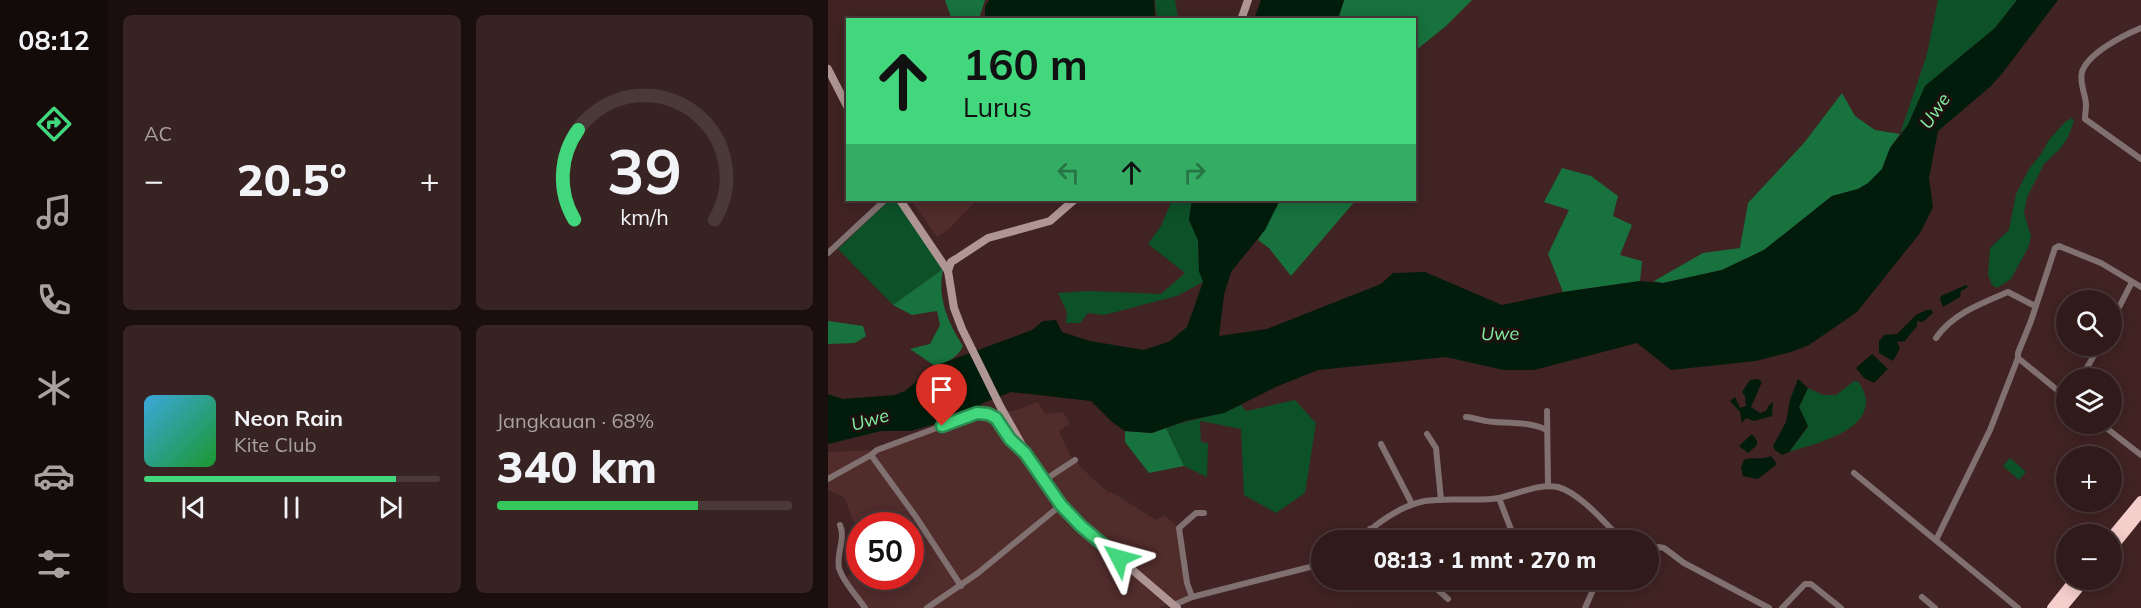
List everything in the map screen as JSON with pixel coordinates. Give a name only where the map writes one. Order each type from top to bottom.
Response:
[{"type":"highway","points":[[2122,528],[2140,505]]},
{"type":"highway","points":[[2052,608],[2066,590]]},
{"type":"highway","points":[[2062,608],[2077,590]]},
{"type":"main road","points":[[1242,18],[1248,0]]},
{"type":"main road","points":[[828,69],[846,104]]},
{"type":"main road","points":[[901,201],[948,271],[954,308],[962,329],[1025,453],[1043,481],[1081,526],[1176,607]]},
{"type":"main road","points":[[948,271],[951,262],[988,238],[1050,221],[1073,201]]},
{"type":"main road","points":[[1164,608],[1176,607]]},
{"type":"street","points":[[2141,28],[2114,40],[2099,52],[2082,72],[2082,87],[2086,105],[2085,119],[2141,159]]},
{"type":"street","points":[[828,253],[884,201]]},
{"type":"street","points":[[1936,540],[1990,430],[2018,358],[2053,251],[2059,246],[2101,263],[2141,287]]},
{"type":"street","points":[[2122,302],[2132,282]]},
{"type":"street","points":[[1935,339],[1944,327],[1966,312],[2008,292],[2035,306]]},
{"type":"street","points":[[2018,358],[2056,389]]},
{"type":"street","points":[[1547,411],[1548,486]]},
{"type":"street","points":[[828,479],[877,450],[977,413],[988,414],[996,418],[1010,439],[1025,453]]},
{"type":"street","points":[[1466,417],[1541,427],[1546,430]]},
{"type":"street","points":[[1426,434],[1436,448],[1441,500]]},
{"type":"street","points":[[2114,434],[2141,455]]},
{"type":"street","points":[[1381,444],[1412,504]]},
{"type":"street","points":[[872,455],[961,586]]},
{"type":"street","points":[[1043,481],[1075,460]]},
{"type":"street","points":[[1854,473],[2018,608]]},
{"type":"street","points":[[1370,529],[1412,504],[1441,500],[1499,498],[1548,486],[1560,488],[1586,505],[1612,530]]},
{"type":"street","points":[[1499,498],[1511,530]]},
{"type":"street","points":[[927,608],[961,586],[1061,505]]},
{"type":"street","points":[[1192,597],[1187,583],[1179,528],[1196,513],[1204,513]]},
{"type":"street","points":[[840,525],[843,532],[838,566],[866,608]]},
{"type":"street","points":[[1659,547],[1769,608]]},
{"type":"street","points":[[1176,607],[1192,597],[1311,567]]},
{"type":"street","points":[[1782,608],[1805,584],[1811,584],[1841,608]]},
{"type":"street","points":[[1438,590],[1448,599]]},
{"type":"street","points":[[1585,608],[1593,590]]},
{"type":"street","points":[[1922,597],[1935,608]]},
{"type":"shaded area","points":[[912,201],[976,201],[949,229],[937,237]]},
{"type":"shaded area","points":[[1038,402],[1045,414],[1063,412],[1070,424],[1059,431],[1070,455],[1087,473],[1109,493],[1110,491],[1156,520],[1164,515],[1178,527],[1189,598],[1157,608],[867,608],[854,590],[924,590],[924,512],[850,512],[845,498],[828,490],[828,452],[871,450],[983,411],[1014,411]]},
{"type":"green space","points":[[945,0],[985,0],[979,18],[951,18]]},
{"type":"green space","points":[[1155,0],[1175,0],[1178,18],[1157,18]]},
{"type":"green space","points":[[1344,0],[1472,0],[1446,26],[1416,50],[1416,18],[1338,18]]},
{"type":"green space","points":[[1938,0],[2017,0],[1995,28],[1925,86],[1908,125],[1900,134],[1927,54]]},
{"type":"green space","points":[[1842,93],[1855,116],[1875,130],[1900,134],[1890,148],[1882,169],[1868,184],[1832,196],[1764,250],[1722,270],[1663,283],[1654,281],[1703,253],[1740,248],[1748,203],[1804,143]]},
{"type":"green space","points":[[2072,118],[2074,121],[2068,137],[2060,149],[2044,164],[2027,197],[2024,213],[2031,236],[2028,248],[2011,279],[1997,288],[1992,285],[1988,275],[1990,248],[2009,230],[2016,194],[2029,169],[2049,140],[2065,122]]},
{"type":"green space","points":[[1562,168],[1591,176],[1618,196],[1613,216],[1632,225],[1620,255],[1642,261],[1640,281],[1563,292],[1548,254],[1569,210],[1544,202]]},
{"type":"green space","points":[[888,201],[899,201],[943,269],[893,305],[838,249]]},
{"type":"green space","points":[[1172,201],[1192,201],[1189,220],[1198,240],[1199,271],[1203,282],[1177,296],[1104,315],[1088,313],[1080,323],[1066,323],[1067,312],[1058,293],[1088,291],[1161,294],[1185,273],[1148,244],[1161,226]]},
{"type":"green space","points":[[1279,201],[1355,201],[1291,276],[1269,248],[1258,240]]},
{"type":"green space","points":[[943,269],[941,290],[945,309],[963,346],[952,359],[935,366],[910,349],[930,344],[940,325],[937,311],[912,315],[893,305]]},
{"type":"green space","points":[[828,321],[863,326],[866,336],[855,343],[828,344]]},
{"type":"green space","points":[[1854,381],[1859,382],[1865,395],[1865,407],[1860,418],[1852,427],[1826,440],[1789,452],[1808,427],[1799,407],[1808,388],[1823,395],[1836,395]]},
{"type":"green space","points":[[1295,400],[1316,423],[1305,493],[1276,513],[1244,495],[1241,429],[1200,421],[1201,442],[1208,443],[1207,477],[1184,466],[1166,428],[1241,405],[1246,411]]},
{"type":"green space","points":[[1166,428],[1184,466],[1149,473],[1125,442],[1125,431],[1152,433]]},
{"type":"green space","points":[[2010,458],[2026,472],[2019,480],[2003,466]]},
{"type":"water","points":[[989,0],[1154,0],[1155,17],[985,18],[985,7]]},
{"type":"water","points":[[1261,0],[1344,0],[1338,18],[1254,18]]},
{"type":"water","name":"Uwe","points":[[2017,0],[2058,0],[1991,86],[1938,131],[1929,178],[1933,207],[1920,233],[1857,312],[1809,345],[1791,352],[1756,361],[1671,370],[1637,343],[1534,370],[1504,370],[1446,357],[1318,370],[1278,386],[1224,413],[1185,421],[1152,433],[1125,431],[1112,422],[1091,401],[1011,392],[983,403],[976,409],[958,417],[911,431],[881,431],[828,444],[828,394],[843,399],[895,395],[905,391],[935,366],[1032,330],[1043,321],[1056,320],[1062,332],[1090,341],[1144,350],[1170,341],[1187,327],[1203,282],[1199,271],[1198,240],[1189,220],[1192,201],[1280,201],[1265,230],[1231,272],[1224,295],[1219,336],[1267,329],[1381,284],[1393,273],[1425,272],[1502,305],[1563,292],[1640,281],[1663,283],[1722,270],[1764,250],[1832,196],[1858,189],[1868,183],[1882,169],[1890,148],[1908,125],[1925,86],[1995,28]]},
{"type":"water","points":[[1966,285],[1968,287],[1961,291],[1960,297],[1943,307],[1941,296]]},
{"type":"water","points":[[1932,310],[1933,313],[1923,322],[1917,321],[1917,326],[1905,341],[1897,342],[1900,348],[1893,361],[1879,353],[1879,341],[1884,335],[1897,334],[1916,315]]},
{"type":"water","points":[[1872,354],[1888,369],[1874,383],[1864,378],[1856,368]]},
{"type":"water","points":[[1758,379],[1762,382],[1751,407],[1760,413],[1766,411],[1773,402],[1772,416],[1754,421],[1746,418],[1742,423],[1740,412],[1730,401],[1735,397],[1740,408],[1746,406],[1742,392],[1750,380]]},
{"type":"water","points":[[1798,379],[1808,388],[1799,407],[1808,426],[1789,452],[1782,455],[1773,446],[1786,422],[1790,400]]},
{"type":"water","points":[[1752,434],[1757,445],[1748,453],[1739,446]]},
{"type":"water","points":[[1771,456],[1777,464],[1758,479],[1743,476],[1741,468],[1744,460]]},
{"type":"route","points":[[942,426],[977,413],[988,414],[996,418],[1019,450],[1025,453],[1061,505],[1081,526],[1119,558]]}]
